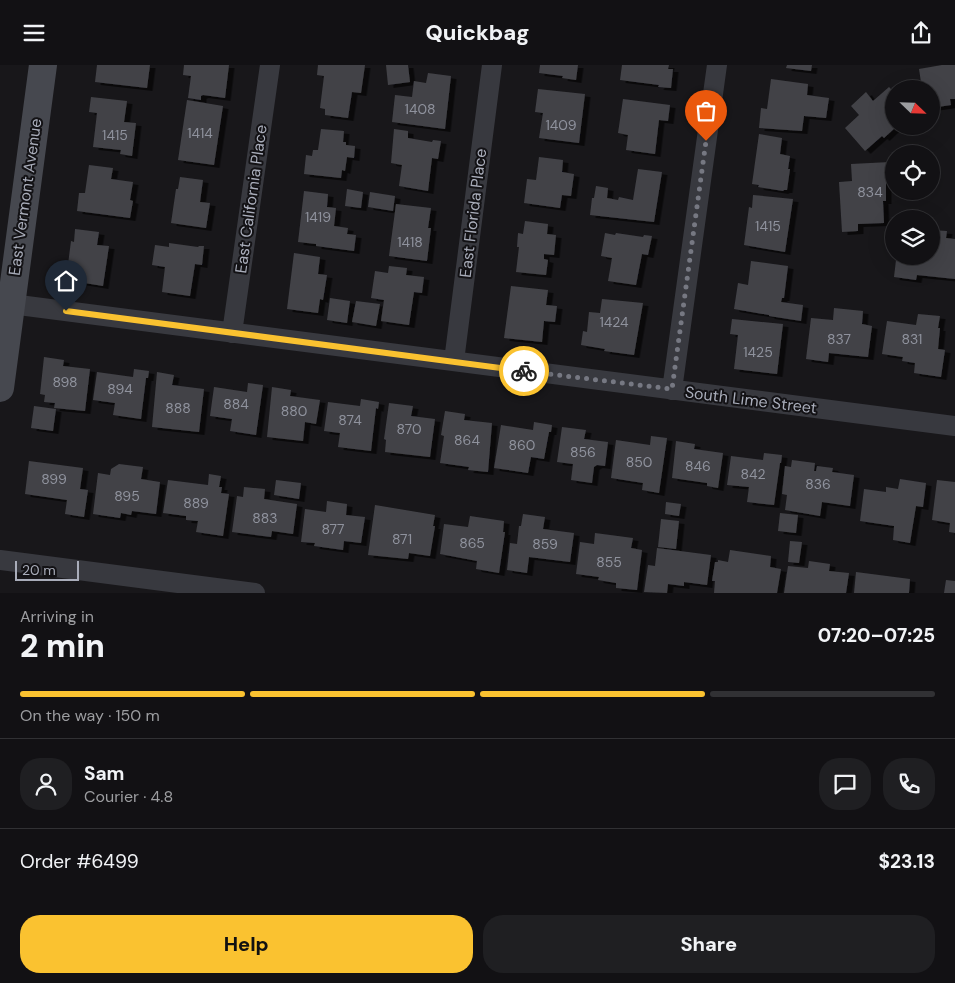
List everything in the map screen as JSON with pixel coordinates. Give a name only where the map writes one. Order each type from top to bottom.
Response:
[{"type":"street","name":"East Vermont Avenue","points":[[0,388],[43,65]]},
{"type":"street","name":"East California Place","points":[[232,333],[270,65]]},
{"type":"street","name":"East Florida Place","points":[[454,361],[492,65]]},
{"type":"street","points":[[672,389],[717,65]]},
{"type":"street","name":"South Lime Street","points":[[11,304],[955,426]]},
{"type":"street","points":[[0,560],[255,593]]},
{"type":"building","points":[[97,65],[150,65],[147,88],[95,82]]},
{"type":"building","points":[[184,65],[229,65],[225,98],[203,95],[201,100],[188,98],[191,76],[183,75]]},
{"type":"building","points":[[318,65],[365,65],[361,93],[352,92],[348,118],[325,115],[325,109],[320,108],[324,76],[317,75]]},
{"type":"building","points":[[386,65],[408,65],[410,82],[388,85]]},
{"type":"building","points":[[540,65],[578,65],[576,80],[562,78],[563,76],[539,73]]},
{"type":"building","points":[[622,65],[669,65],[668,69],[673,69],[671,88],[620,80]]},
{"type":"building","points":[[787,65],[812,65],[811,71],[786,68]]},
{"type":"building","points":[[955,65],[955,99],[950,99],[951,105],[940,107],[940,80],[921,80],[919,69]]},
{"type":"building","points":[[428,73],[451,76],[445,129],[392,122],[395,95],[412,97],[414,81],[426,83]]},
{"type":"building","points":[[771,79],[808,84],[807,95],[829,98],[826,118],[804,116],[802,131],[759,128],[761,108],[767,109]]},
{"type":"building","points":[[538,89],[585,94],[579,143],[539,138],[543,113],[535,112]]},
{"type":"building","points":[[885,90],[885,135],[887,135],[884,138],[882,136],[865,151],[845,128],[859,115],[851,106],[866,92],[873,101]]},
{"type":"building","points":[[91,97],[127,101],[124,122],[136,123],[132,156],[120,154],[121,150],[93,147],[97,113],[89,112]]},
{"type":"building","points":[[623,99],[670,105],[668,121],[659,120],[655,154],[626,150],[628,135],[618,133]]},
{"type":"building","points":[[187,100],[223,106],[214,165],[178,160]]},
{"type":"building","points":[[321,129],[344,131],[343,142],[346,142],[346,145],[355,146],[354,158],[347,157],[345,171],[342,170],[341,178],[304,174],[306,155],[312,156],[313,150],[318,150]]},
{"type":"building","points":[[394,129],[408,131],[408,138],[432,142],[433,140],[441,141],[438,159],[432,158],[428,191],[399,186],[402,165],[391,163]]},
{"type":"building","points":[[759,134],[782,138],[780,154],[790,156],[787,190],[758,187],[759,185],[752,184]]},
{"type":"building","points":[[539,157],[563,160],[562,172],[574,174],[571,196],[562,195],[560,208],[524,203],[527,179],[536,180]]},
{"type":"building","points":[[885,162],[886,201],[883,201],[884,223],[858,224],[858,231],[842,232],[839,182],[852,181],[851,164]]},
{"type":"building","points":[[89,165],[113,168],[111,179],[133,182],[130,200],[133,201],[130,218],[77,211],[79,193],[85,193]]},
{"type":"building","points":[[638,169],[662,172],[654,222],[590,215],[596,186],[608,188],[607,198],[618,200],[619,197],[633,200]]},
{"type":"building","points":[[180,177],[203,180],[200,202],[210,203],[206,228],[171,223],[176,189],[178,189]]},
{"type":"building","points":[[347,189],[363,192],[361,208],[345,206]]},
{"type":"building","points":[[304,191],[328,194],[327,207],[336,208],[334,226],[348,228],[347,234],[356,235],[354,251],[298,242]]},
{"type":"building","points":[[370,192],[395,196],[393,211],[368,207]]},
{"type":"building","points":[[753,195],[793,199],[785,252],[744,245],[749,207],[752,208]]},
{"type":"building","points":[[396,204],[431,208],[428,228],[431,228],[427,261],[389,256]]},
{"type":"building","points":[[525,221],[548,224],[547,234],[556,235],[554,255],[544,254],[544,259],[548,260],[546,275],[516,272],[519,247],[517,247],[518,233],[523,234]]},
{"type":"building","points":[[75,229],[99,232],[97,245],[109,246],[103,286],[66,280],[71,241],[74,242]]},
{"type":"building","points":[[940,231],[947,231],[946,238],[955,239],[955,279],[917,275],[916,280],[894,277],[895,265],[940,265]]},
{"type":"building","points":[[605,233],[643,237],[644,235],[652,236],[648,255],[642,254],[636,285],[608,281],[612,258],[601,256]]},
{"type":"building","points":[[169,243],[198,247],[204,246],[202,265],[195,264],[190,296],[162,292],[165,267],[152,265],[155,245],[169,247]]},
{"type":"building","points":[[294,253],[320,257],[318,274],[327,275],[323,300],[320,299],[318,313],[287,309]]},
{"type":"building","points":[[751,261],[788,266],[784,298],[782,298],[781,302],[803,305],[801,321],[734,309],[738,283],[748,285]]},
{"type":"building","points":[[389,266],[407,268],[406,275],[424,277],[422,293],[414,292],[409,325],[381,321],[384,300],[371,298],[375,271],[388,273]]},
{"type":"building","points":[[511,286],[548,290],[546,305],[557,306],[555,322],[544,321],[542,342],[504,338]]},
{"type":"building","points":[[330,298],[350,301],[347,323],[327,320]]},
{"type":"building","points":[[602,299],[643,303],[634,355],[604,351],[605,349],[581,345],[583,331],[587,332],[589,312],[600,313]]},
{"type":"building","points":[[356,301],[380,304],[376,326],[352,322]]},
{"type":"building","points":[[834,308],[863,311],[862,324],[872,326],[868,357],[829,353],[828,362],[806,359],[811,318],[833,320]]},
{"type":"building","points":[[918,314],[940,316],[938,349],[945,350],[941,377],[914,373],[915,363],[902,361],[903,357],[882,354],[887,321],[916,325]]},
{"type":"building","points":[[732,319],[783,324],[777,374],[734,369],[738,335],[730,334]]},
{"type":"building","points":[[44,357],[64,360],[63,366],[90,369],[85,411],[54,408],[55,403],[44,402],[45,395],[40,394]]},
{"type":"building","points":[[134,369],[149,371],[148,378],[146,378],[141,419],[113,415],[115,403],[93,400],[97,372],[133,377]]},
{"type":"building","points":[[157,372],[174,375],[172,385],[204,389],[199,432],[152,427]]},
{"type":"building","points":[[248,383],[263,385],[256,435],[230,431],[232,419],[210,416],[214,387],[247,392]]},
{"type":"building","points":[[272,387],[291,390],[290,396],[320,400],[316,424],[305,422],[303,441],[267,437]]},
{"type":"building","points":[[361,399],[379,402],[378,409],[376,408],[371,451],[338,447],[340,433],[324,431],[328,402],[360,406]]},
{"type":"building","points":[[389,403],[413,406],[411,416],[435,419],[430,457],[385,452],[386,440],[384,439]]},
{"type":"building","points":[[34,406],[56,409],[53,431],[31,428]]},
{"type":"building","points":[[445,411],[465,414],[464,420],[492,423],[488,472],[468,470],[469,467],[440,463],[444,436],[441,435]]},
{"type":"building","points":[[534,422],[552,425],[544,459],[531,457],[528,473],[494,468],[501,425],[533,430]]},
{"type":"building","points":[[562,427],[586,430],[584,439],[608,442],[605,466],[597,465],[594,467],[592,483],[571,480],[573,464],[557,462]]},
{"type":"building","points":[[651,436],[667,438],[659,493],[642,490],[643,483],[611,478],[616,440],[650,445]]},
{"type":"building","points":[[676,441],[695,444],[694,449],[723,453],[718,488],[707,486],[707,483],[672,478]]},
{"type":"building","points":[[764,453],[782,455],[774,505],[747,502],[749,487],[727,485],[731,456],[763,460]]},
{"type":"building","points":[[792,460],[815,463],[814,471],[816,471],[817,466],[833,468],[832,472],[854,475],[850,506],[822,502],[820,516],[785,510],[787,495],[782,494],[785,466],[791,467]]},
{"type":"building","points":[[29,461],[83,468],[80,489],[88,490],[84,517],[65,514],[67,500],[25,494]]},
{"type":"building","points":[[119,464],[143,467],[141,479],[160,482],[156,514],[132,511],[131,515],[121,513],[120,518],[93,514],[98,473],[110,475],[111,469]]},
{"type":"building","points":[[209,474],[221,476],[219,487],[222,487],[221,493],[229,494],[223,536],[196,532],[198,521],[186,520],[186,516],[163,513],[168,480],[208,485]]},
{"type":"building","points":[[900,479],[926,483],[923,507],[916,506],[910,543],[893,540],[894,526],[860,521],[864,489],[886,492],[886,487],[898,489]]},
{"type":"building","points":[[276,480],[301,483],[299,499],[274,495]]},
{"type":"building","points":[[937,480],[955,482],[955,533],[949,532],[950,523],[932,520]]},
{"type":"building","points":[[244,487],[265,489],[264,499],[297,504],[293,534],[272,531],[271,537],[232,532],[237,496],[243,497]]},
{"type":"building","points":[[327,501],[347,504],[346,515],[365,517],[361,543],[344,541],[343,550],[314,546],[315,543],[301,542],[305,509],[326,512]]},
{"type":"building","points":[[666,502],[681,504],[679,516],[665,514]]},
{"type":"building","points":[[375,505],[435,515],[430,556],[409,553],[408,559],[368,555]]},
{"type":"building","points":[[780,513],[798,515],[796,533],[778,531]]},
{"type":"building","points":[[523,514],[545,517],[543,529],[574,533],[570,562],[529,557],[527,573],[507,570],[510,543],[517,544],[519,526],[521,526]]},
{"type":"building","points":[[470,516],[504,521],[503,532],[505,532],[499,573],[476,569],[477,561],[440,554],[444,524],[468,527]]},
{"type":"building","points":[[661,519],[679,521],[676,549],[658,547]]},
{"type":"building","points":[[595,533],[633,538],[631,548],[642,550],[637,590],[616,588],[616,583],[598,580],[599,577],[576,574],[580,542],[594,544]]},
{"type":"building","points":[[790,541],[802,542],[799,563],[788,562]]},
{"type":"building","points":[[657,548],[711,555],[707,585],[684,582],[684,586],[668,584],[667,593],[644,592],[648,565],[655,566]]},
{"type":"building","points":[[730,550],[771,556],[770,567],[781,569],[777,593],[714,593],[715,581],[712,581],[715,562],[718,562],[718,560],[728,562]]},
{"type":"building","points":[[809,561],[830,564],[829,571],[849,573],[846,593],[784,593],[788,566],[808,568]]},
{"type":"building","points":[[856,572],[910,579],[909,593],[854,593]]},
{"type":"building","points":[[946,580],[955,581],[955,593],[944,593]]},
{"type":"way so far","points":[[524,371],[672,389],[706,141]]},
{"type":"route","points":[[66,311],[524,371]]}]
